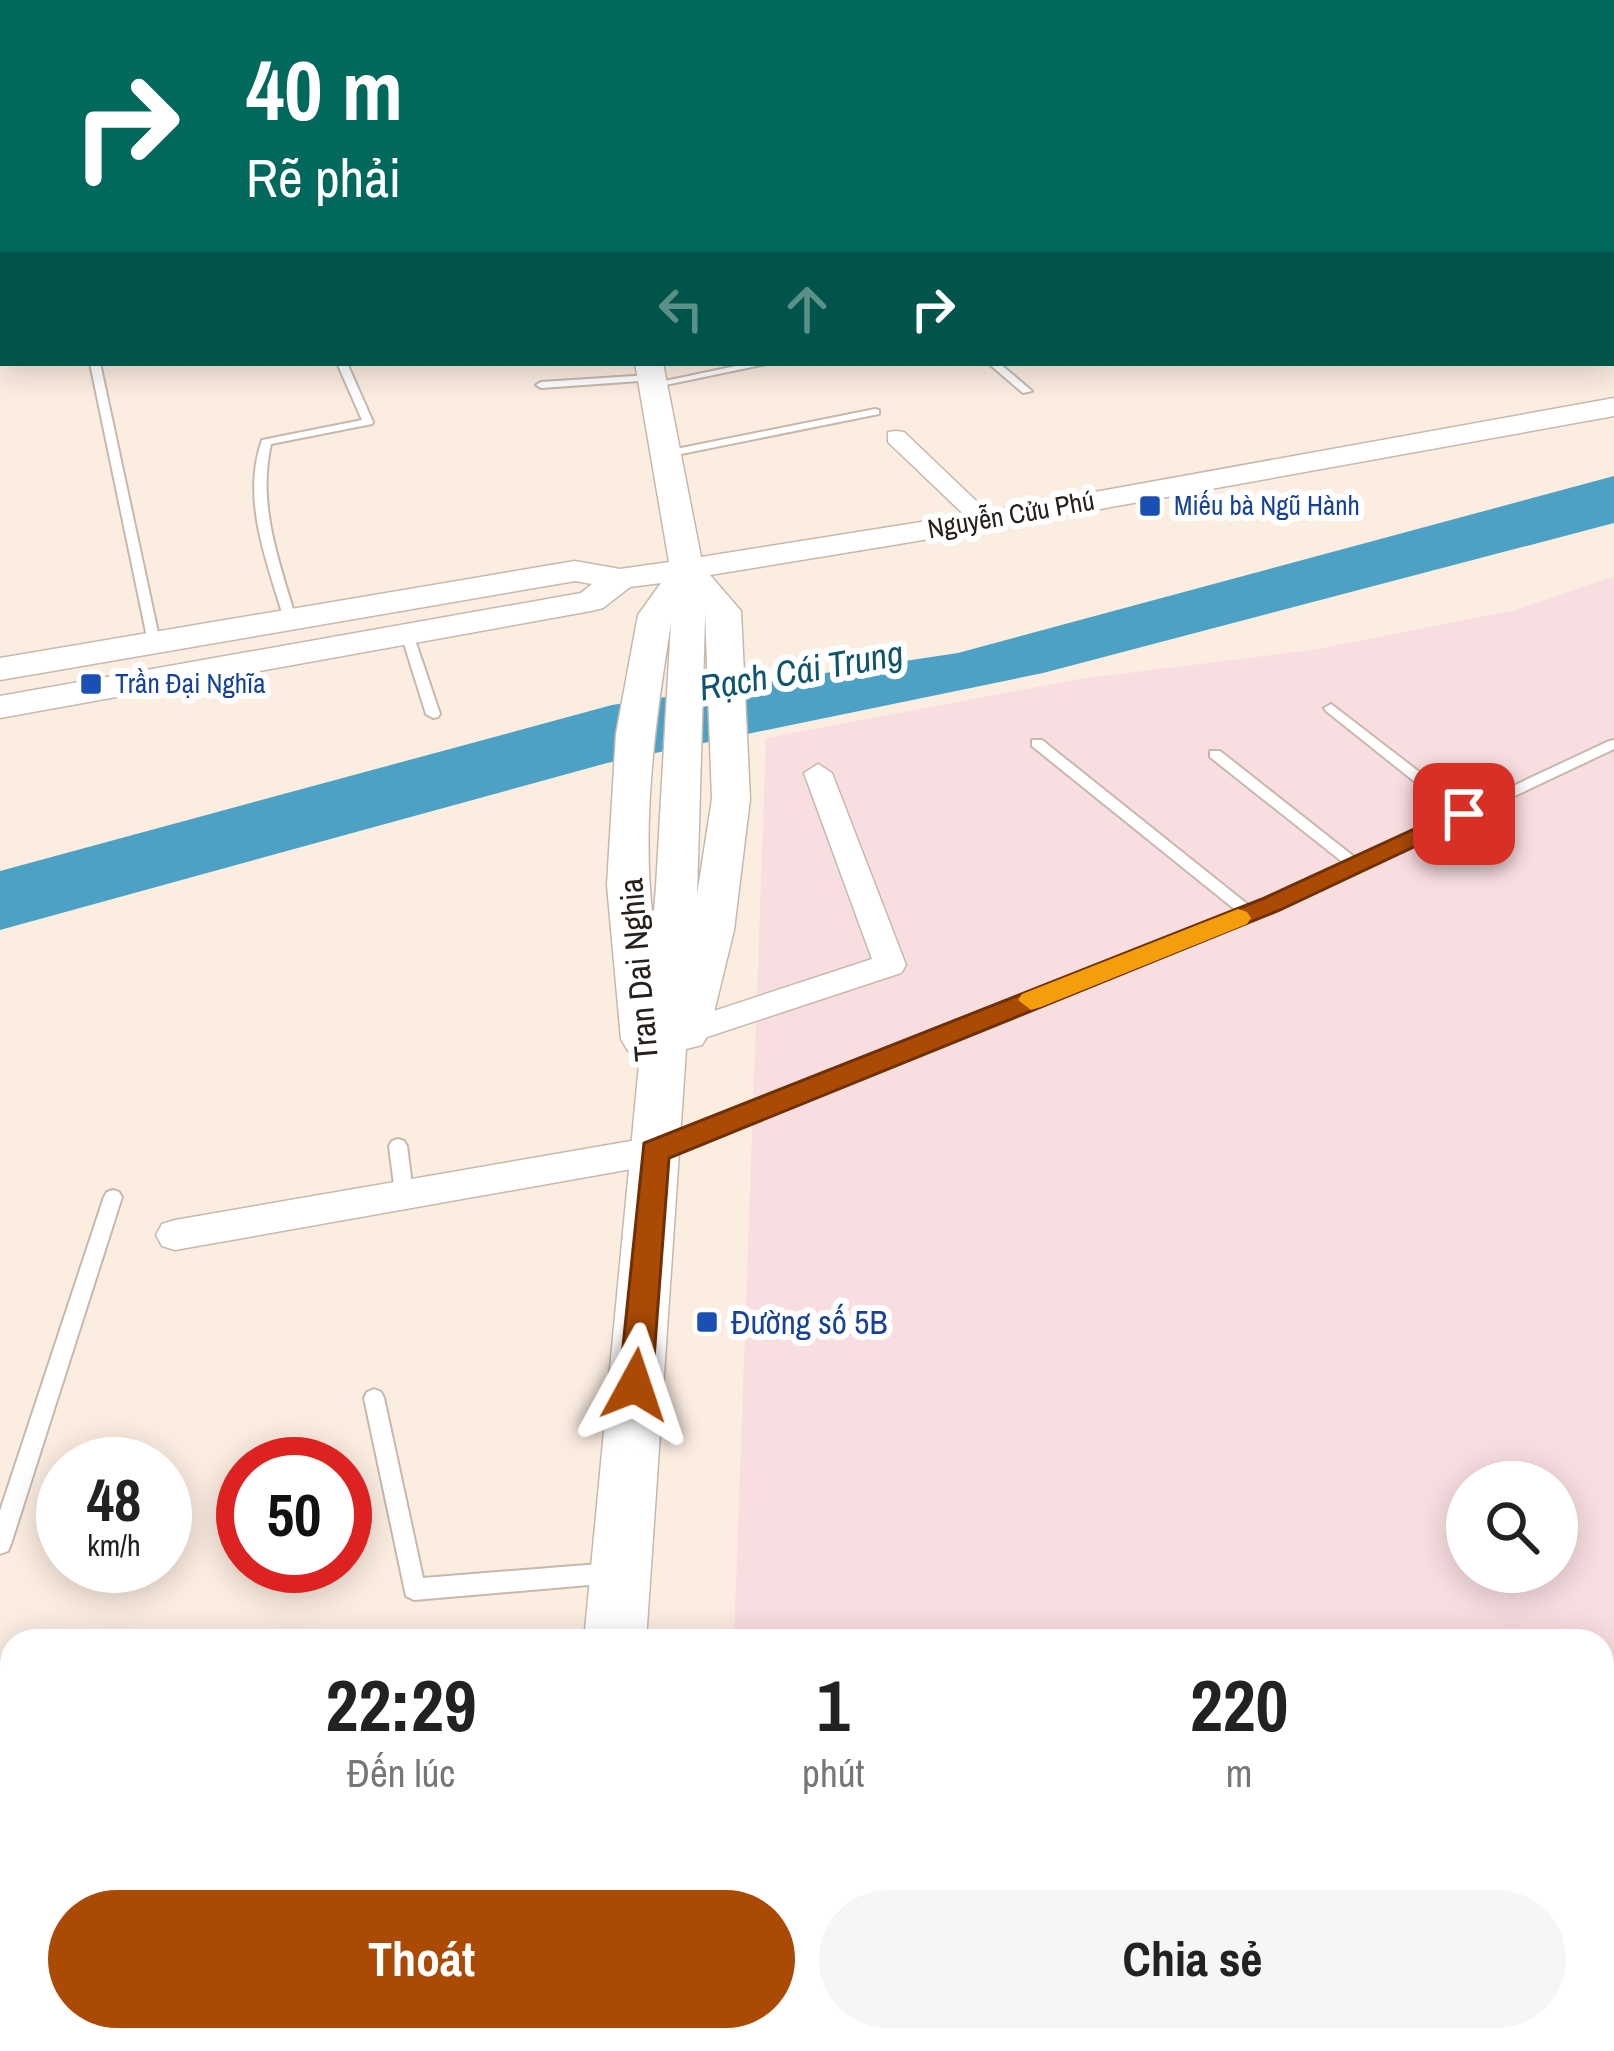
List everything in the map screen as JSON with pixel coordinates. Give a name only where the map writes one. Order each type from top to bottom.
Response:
[{"type":"main road","points":[[650,375],[687,569],[724,611]]},
{"type":"main road","name":"Nguyễn Cửu Phú","points":[[0,669],[575,571],[620,579],[984,521],[1614,407]]},
{"type":"main road","points":[[655,1151],[713,930],[731,799],[724,611],[728,576],[756,558]]},
{"type":"main road","points":[[655,615],[687,569]]},
{"type":"main road","name":"Tran Dai Nghia","points":[[616,1629],[677,887],[687,569]]},
{"type":"main road","name":"Nguyễn Cửu Phú","points":[[0,707],[591,601],[620,579]]},
{"type":"main road","points":[[620,579],[648,590],[655,615]]},
{"type":"main road","name":"Tran Dai Nghia","points":[[655,615],[633,789],[628,885],[655,1151]]},
{"type":"street","points":[[896,437],[984,521]]},
{"type":"street","points":[[686,1032],[890,965],[818,773]]},
{"type":"street","points":[[175,1235],[655,1151]]},
{"type":"lane","points":[[96,366],[154,642]]},
{"type":"lane","points":[[290,620],[263,518],[260,461],[266,442],[368,422],[343,366]]},
{"type":"lane","points":[[541,385],[737,366]]},
{"type":"lane","points":[[997,366],[1027,391]]},
{"type":"lane","points":[[666,454],[875,412]]},
{"type":"lane","points":[[407,634],[433,714]]},
{"type":"lane","points":[[1330,708],[1464,814]]},
{"type":"lane","points":[[1037,743],[1249,913]]},
{"type":"lane","points":[[655,1151],[1249,913],[1614,743]]},
{"type":"lane","points":[[1215,754],[1356,865]]},
{"type":"lane","points":[[398,1145],[404,1193]]},
{"type":"lane","points":[[0,1544],[113,1197]]},
{"type":"lane","points":[[374,1398],[414,1589],[619,1573]]},
{"type":"shaded area","points":[[1614,576],[1614,1629],[734,1629],[766,738],[1079,679],[1312,650],[1516,610]]},
{"type":"water","points":[[1614,476],[1614,523],[1043,673],[607,763],[0,930],[0,871],[612,705],[958,653]]},
{"type":"slow traffic","points":[[1031,1000],[1238,918]]},
{"type":"place","name":"Miếu bà Ngũ Hành","points":[[1150,506]]},
{"type":"place","name":"Trần Đại Nghĩa","points":[[91,684]]},
{"type":"place","name":"Đường số 5B","points":[[707,1322]]},
{"type":"route","points":[[635,1385],[655,1151],[1271,904],[1464,814]]},
{"type":"water label","name":"Rạch Cái Trung","points":[[801,670]]}]
